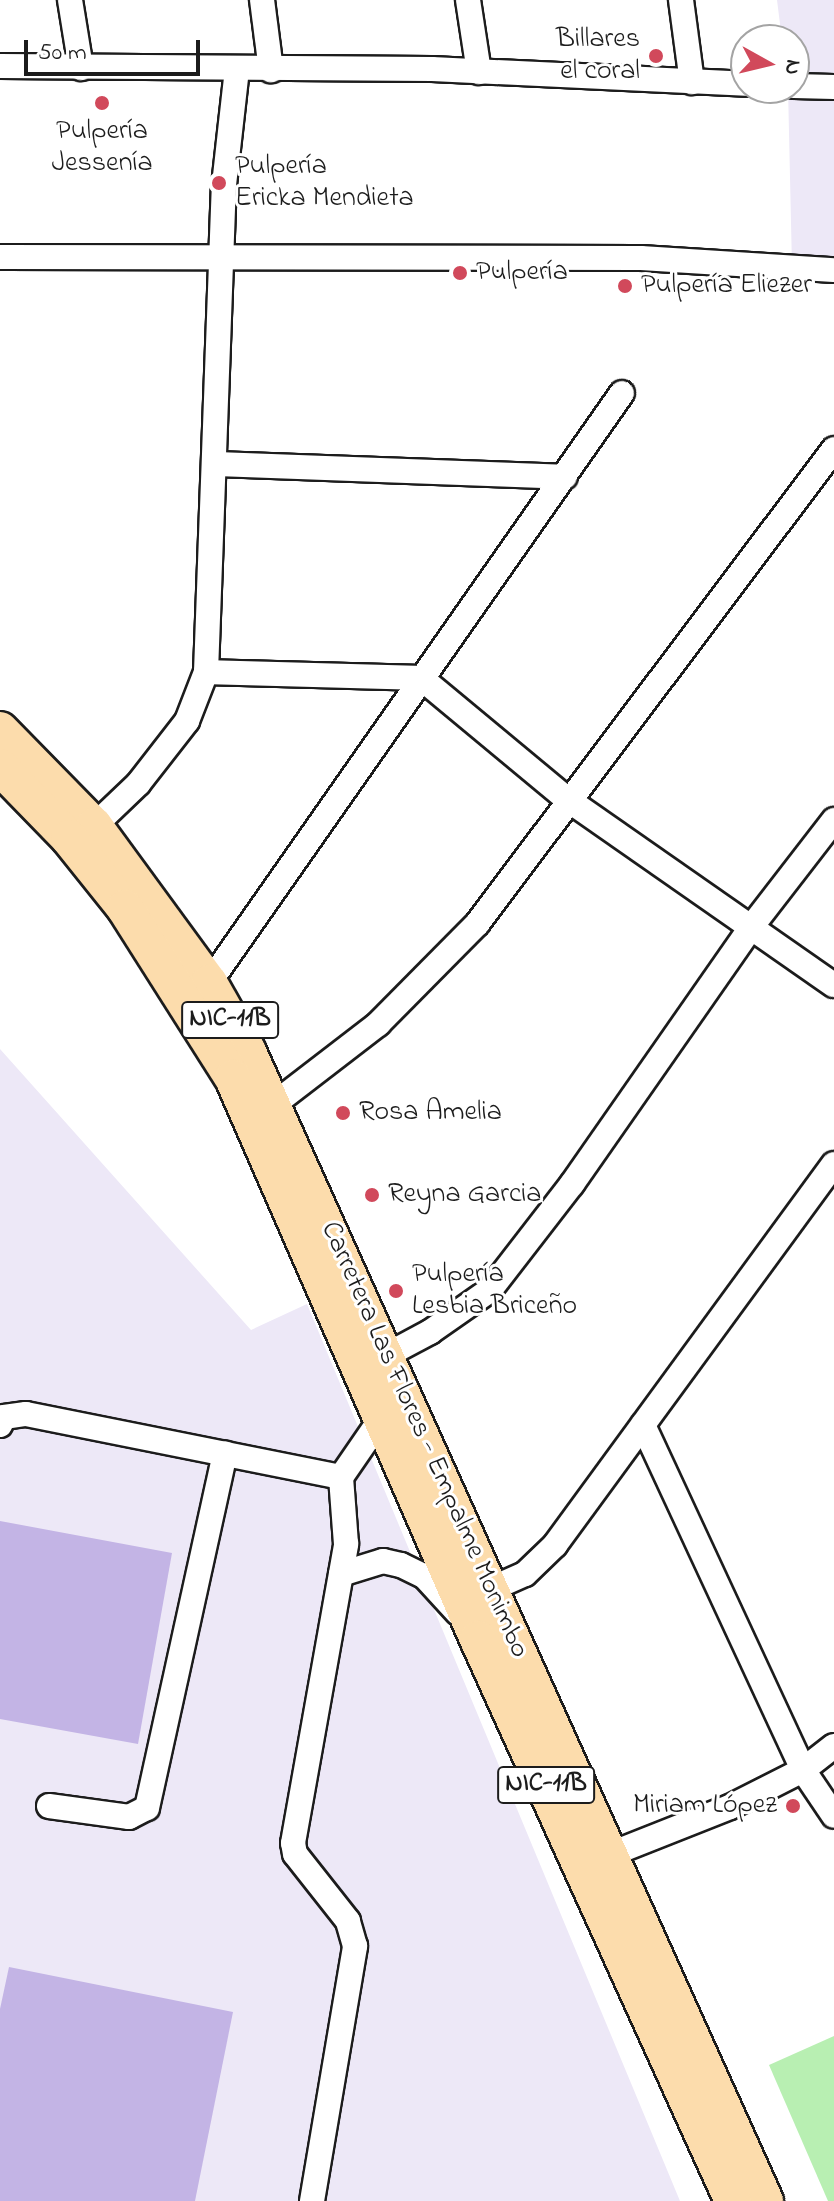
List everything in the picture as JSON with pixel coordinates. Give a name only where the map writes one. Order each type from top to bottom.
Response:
[{"type":"highway","name":"Carretera Las Flores - Empalme Monimbo","points":[[0,730],[94,826],[209,983],[273,1105],[374,1362],[383,1416],[478,1639],[595,1860],[765,2201]]},
{"type":"highway","name":"Carretera Las Flores - Empalme Monimbo","points":[[0,767],[69,838],[125,908],[233,1078],[491,1589],[595,1860],[733,2201]]},
{"type":"street","points":[[70,0],[81,68]]},
{"type":"street","points":[[262,0],[271,70]]},
{"type":"street","points":[[468,0],[479,72]]},
{"type":"street","points":[[681,0],[692,82]]},
{"type":"street","points":[[0,66],[479,72],[730,83]]},
{"type":"street","points":[[94,826],[138,784],[187,721],[206,672],[224,254],[224,185],[237,70]]},
{"type":"street","points":[[810,86],[834,87]]},
{"type":"street","points":[[0,257],[224,254],[641,258],[834,270]]},
{"type":"street","points":[[209,983],[622,393]]},
{"type":"street","points":[[273,1105],[378,1024],[477,924],[567,799],[834,449]]},
{"type":"street","points":[[215,464],[565,477]]},
{"type":"street","points":[[206,672],[421,678],[567,799],[834,985]]},
{"type":"street","points":[[374,1362],[490,1290],[572,1184],[752,926],[834,820]]},
{"type":"street","points":[[491,1589],[525,1574],[555,1545],[834,1164]]},
{"type":"street","points":[[0,1425],[4,1417],[26,1414],[341,1477]]},
{"type":"street","points":[[312,2201],[355,1946],[348,1921],[295,1854],[293,1843],[346,1544],[341,1477],[383,1416]]},
{"type":"street","points":[[643,1425],[803,1770],[834,1816]]},
{"type":"street","points":[[49,1806],[129,1817],[147,1808],[225,1453]]},
{"type":"street","points":[[341,1574],[383,1561],[401,1565],[424,1576],[478,1639]]},
{"type":"street","points":[[595,1860],[730,1807],[803,1770],[834,1746]]},
{"type":"shaded area","points":[[777,0],[834,0],[834,270],[792,267],[788,104],[810,104],[810,24],[780,24]]},
{"type":"shaded area","points":[[0,1049],[251,1330],[307,1304],[680,2201],[0,2201]]},
{"type":"green space","points":[[834,2036],[834,2201],[828,2201],[769,2065]]},
{"type":"building","points":[[0,1521],[172,1553],[138,1744],[0,1719]]},
{"type":"building","points":[[9,1967],[233,2012],[195,2201],[0,2201],[0,2009]]},
{"type":"place","name":"Billares el coral","points":[[656,56]]},
{"type":"place","name":"Pulpería Jessenía","points":[[102,103]]},
{"type":"place","name":"Pulpería Ericka Mendieta","points":[[219,183]]},
{"type":"place","name":"Pulpería","points":[[460,273]]},
{"type":"place","name":"Pulpería Eliezer","points":[[625,286]]},
{"type":"place","name":"Rosa Amelia","points":[[343,1113]]},
{"type":"place","name":"Reyna Garcia","points":[[372,1195]]},
{"type":"place","name":"Pulpería Lesbia Briceño","points":[[396,1291]]},
{"type":"place","name":"Miriam López","points":[[793,1806]]}]
